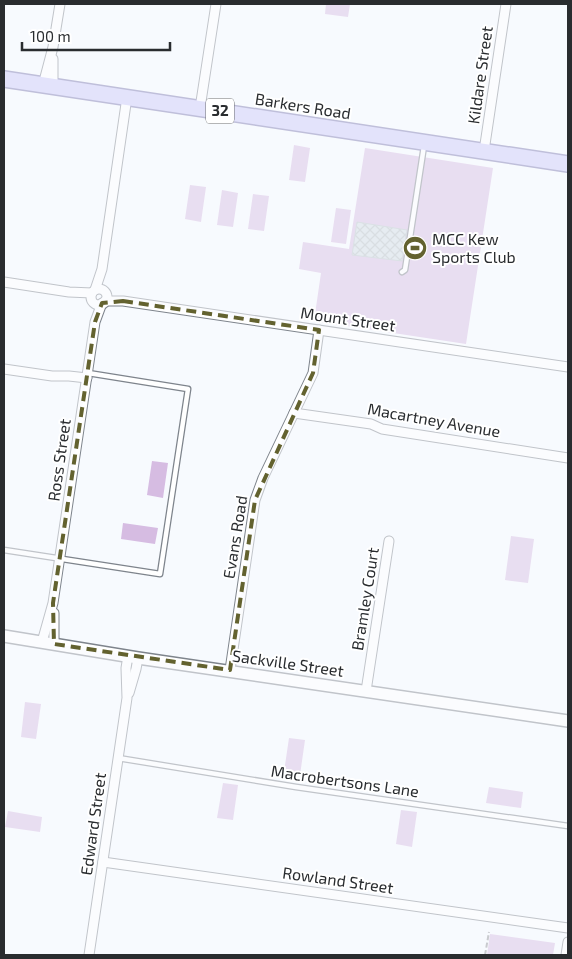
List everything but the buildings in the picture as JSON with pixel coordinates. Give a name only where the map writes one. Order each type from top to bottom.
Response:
[{"type":"main road","name":"Barkers Road","points":[[4,79],[568,164]]},
{"type":"street","points":[[48,86],[60,4]]},
{"type":"street","points":[[200,108],[216,4]]},
{"type":"street","name":"Kildare Street","points":[[484,151],[506,4]]},
{"type":"street","name":"Ross Street","points":[[48,643],[127,97]]},
{"type":"street","name":"Mount Street","points":[[4,282],[568,367]]},
{"type":"street","name":"Evans Road","points":[[230,670],[255,500],[263,478],[314,371],[319,330]]},
{"type":"street","points":[[4,369],[52,376],[87,375]]},
{"type":"street","name":"Macartney Avenue","points":[[294,413],[372,424],[382,429],[568,458]]},
{"type":"street","name":"Bramley Court","points":[[366,691],[390,541]]},
{"type":"street","name":"Sackville Street","points":[[4,636],[133,657],[568,721]]},
{"type":"street","name":"Edward Street","points":[[89,955],[127,698],[136,670],[133,657]]},
{"type":"street","name":"Rowland Street","points":[[103,862],[568,928]]},
{"type":"street","points":[[566,955],[568,942]]},
{"type":"lane","points":[[402,272],[405,270],[424,142]]},
{"type":"lane","points":[[4,550],[160,574],[188,389],[87,375]]},
{"type":"lane","name":"Macrobertsons Lane","points":[[118,758],[568,826]]},
{"type":"path","points":[[486,955],[489,932]]},
{"type":"highlighted area","points":[[123,301],[319,330],[313,373],[255,500],[230,670],[54,644],[53,603],[95,322],[102,303]]},
{"type":"shaded area","points":[[326,4],[350,4],[348,17],[325,14]]},
{"type":"shaded area","points":[[294,145],[310,148],[305,182],[289,180]]},
{"type":"shaded area","name":"MCC Kew Sports Club","points":[[365,148],[493,168],[466,344],[314,321],[321,273],[299,269],[303,242],[349,249]]},
{"type":"shaded area","points":[[190,185],[206,187],[201,222],[185,219]]},
{"type":"shaded area","points":[[222,190],[238,193],[233,227],[217,225]]},
{"type":"shaded area","points":[[253,194],[269,196],[264,231],[248,229]]},
{"type":"shaded area","points":[[336,208],[351,210],[346,244],[331,242]]},
{"type":"shaded area","points":[[152,461],[168,463],[163,498],[147,495]]},
{"type":"shaded area","points":[[123,523],[158,528],[155,544],[121,539]]},
{"type":"shaded area","points":[[511,536],[534,539],[528,583],[505,580]]},
{"type":"shaded area","points":[[25,702],[41,704],[36,739],[21,737]]},
{"type":"shaded area","points":[[289,738],[305,740],[300,775],[284,772]]},
{"type":"shaded area","points":[[223,783],[238,785],[233,820],[217,818]]},
{"type":"shaded area","points":[[489,787],[523,792],[521,808],[486,803]]},
{"type":"shaded area","points":[[401,810],[417,812],[412,847],[396,844]]},
{"type":"shaded area","points":[[8,811],[42,817],[40,832],[5,827]]},
{"type":"shaded area","points":[[490,934],[555,943],[553,955],[487,955]]},
{"type":"place","name":"MCC Kew Sports Club","points":[[415,248]]}]
